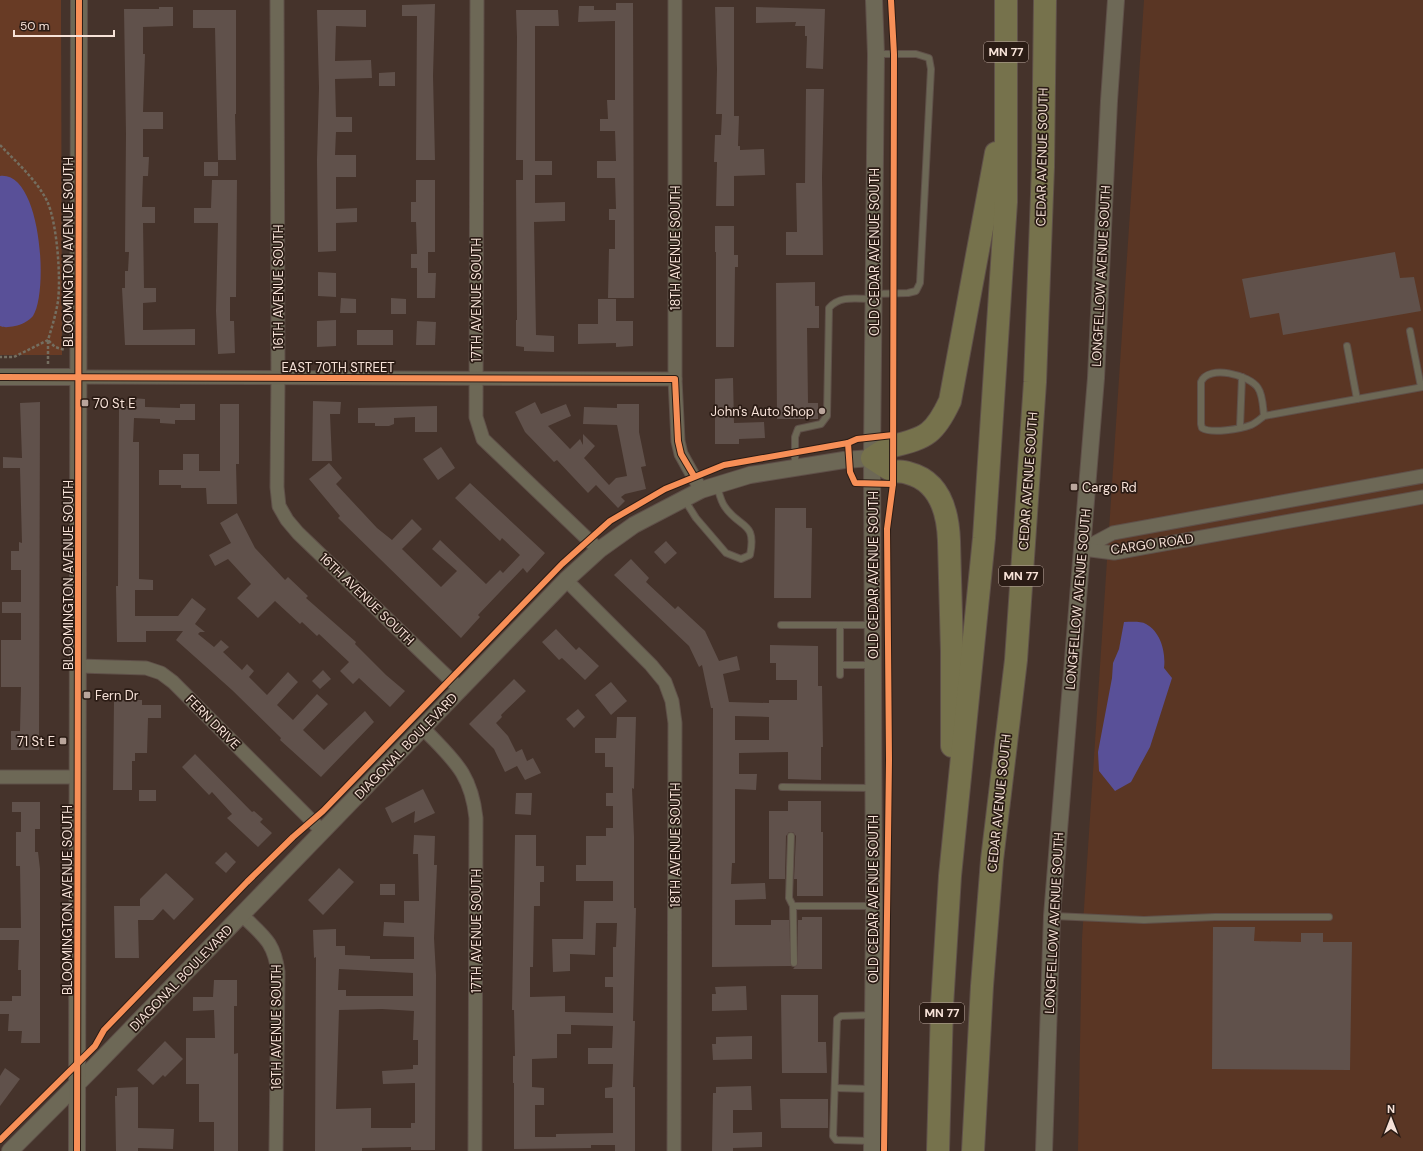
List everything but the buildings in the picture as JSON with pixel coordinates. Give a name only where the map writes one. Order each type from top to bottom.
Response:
[{"type":"highway","name":"MN 77","points":[[938,1151],[942,1006],[950,876],[972,674],[990,460],[1006,202],[1006,0]]},
{"type":"highway","name":"CEDAR AVENUE SOUTH","points":[[973,1151],[982,986],[991,875],[1016,660],[1034,390],[1043,167],[1045,0]]},
{"type":"highway","points":[[950,876],[952,652],[948,523],[941,498],[933,487],[922,479],[908,473],[893,471],[872,458],[893,446],[914,442],[928,434],[941,420],[950,401],[1006,103]]},
{"type":"street","name":"BLOOMINGTON AVENUE SOUTH","points":[[77,1151],[79,0]]},
{"type":"street","name":"16TH AVENUE SOUTH","points":[[277,0],[277,487],[280,506],[287,520],[461,690]]},
{"type":"street","name":"17TH AVENUE SOUTH","points":[[476,0],[476,417],[483,439],[599,550]]},
{"type":"street","name":"18TH AVENUE SOUTH","points":[[675,0],[675,379],[678,441],[681,454],[701,490]]},
{"type":"street","name":"OLD CEDAR AVENUE SOUTH","points":[[872,1146],[874,906],[872,458],[876,54],[874,0]]},
{"type":"street","name":"LONGFELLOW AVENUE SOUTH","points":[[1044,1151],[1052,916],[1096,378],[1109,101],[1116,0]]},
{"type":"street","name":"EAST 70TH STREET","points":[[0,377],[675,379]]},
{"type":"street","name":"DIAGONAL BOULEVARD","points":[[10,1151],[323,832],[566,580],[599,550],[634,525],[701,490],[750,475],[849,459],[872,458]]},
{"type":"street","name":"CARGO ROAD","points":[[1083,548],[1113,533],[1423,476]]},
{"type":"street","name":"CARGO ROAD","points":[[1083,548],[1114,553],[1423,497]]},
{"type":"street","name":"18TH AVENUE SOUTH","points":[[566,580],[651,665],[664,682],[672,702],[675,723],[674,1151]]},
{"type":"street","name":"FERN DRIVE","points":[[79,666],[146,668],[161,673],[173,682],[323,832]]},
{"type":"street","name":"17TH AVENUE SOUTH","points":[[423,728],[454,761],[466,778],[474,798],[476,818],[475,1151]]},
{"type":"street","points":[[0,778],[78,777]]},
{"type":"street","name":"16TH AVENUE SOUTH","points":[[242,915],[272,946],[276,957],[278,972],[276,1151]]},
{"type":"lane","points":[[795,468],[795,437],[798,429],[821,424],[827,416],[829,308],[835,301],[842,299],[916,291],[920,283],[931,69],[929,58],[916,54],[876,54]]},
{"type":"lane","points":[[1264,416],[1260,390],[1256,385],[1242,377],[1223,373],[1206,375],[1201,382],[1200,424],[1202,428],[1211,432],[1253,424],[1264,416],[1422,387],[1410,331]]},
{"type":"lane","points":[[1347,346],[1357,399]]},
{"type":"lane","points":[[1240,427],[1242,377]]},
{"type":"lane","points":[[684,499],[696,518],[726,553],[741,559],[750,555],[753,543],[751,532],[724,507],[717,485]]},
{"type":"lane","points":[[781,625],[873,625]]},
{"type":"lane","points":[[840,625],[840,675]]},
{"type":"lane","points":[[840,665],[873,665]]},
{"type":"lane","points":[[782,787],[873,788]]},
{"type":"lane","points":[[791,836],[789,898],[793,906],[794,963]]},
{"type":"lane","points":[[793,906],[874,906]]},
{"type":"lane","points":[[1052,916],[1144,920],[1215,917],[1329,917]]},
{"type":"lane","points":[[872,1146],[836,1140],[833,1136],[837,1018],[841,1016],[873,1015]]},
{"type":"lane","points":[[834,1088],[872,1089]]},
{"type":"path","points":[[0,145],[34,180],[47,202],[52,216],[56,247],[58,301],[48,340],[48,377]]},
{"type":"path","points":[[48,340],[55,347],[67,351]]},
{"type":"path","points":[[0,357],[14,357],[48,340]]},
{"type":"shaded area","points":[[0,0],[61,0],[62,355],[0,355]]},
{"type":"shaded area","points":[[1144,0],[1423,0],[1423,1151],[1078,1151],[1082,939]]},
{"type":"shaded area","points":[[0,176],[14,180],[25,192],[33,212],[38,235],[40,259],[38,303],[33,316],[22,324],[7,327],[0,326]]},
{"type":"shaded area","points":[[1124,622],[1144,623],[1155,632],[1159,637],[1163,650],[1164,668],[1172,678],[1150,747],[1131,782],[1115,791],[1099,771],[1098,752],[1112,678],[1113,663],[1119,649]]},
{"type":"cycle path","points":[[77,1151],[79,0]]},
{"type":"cycle path","points":[[884,1151],[889,760],[887,529],[893,484],[894,54],[891,0]]},
{"type":"cycle path","points":[[0,377],[675,379],[678,441],[681,454],[694,476]]},
{"type":"cycle path","points":[[0,1140],[95,1046],[104,1030],[247,882],[293,837],[323,811],[562,564],[610,521],[665,489],[724,465],[848,443],[857,439],[893,435]]},
{"type":"cycle path","points":[[848,443],[850,472],[855,483],[893,484]]},
{"type":"place","name":"70 St E","points":[[85,403]]},
{"type":"place","name":"John's Auto Shop","points":[[822,411]]},
{"type":"place","name":"Cargo Rd","points":[[1074,487]]},
{"type":"place","name":"Fern Dr","points":[[87,695]]},
{"type":"place","name":"71 St E","points":[[63,741]]}]
